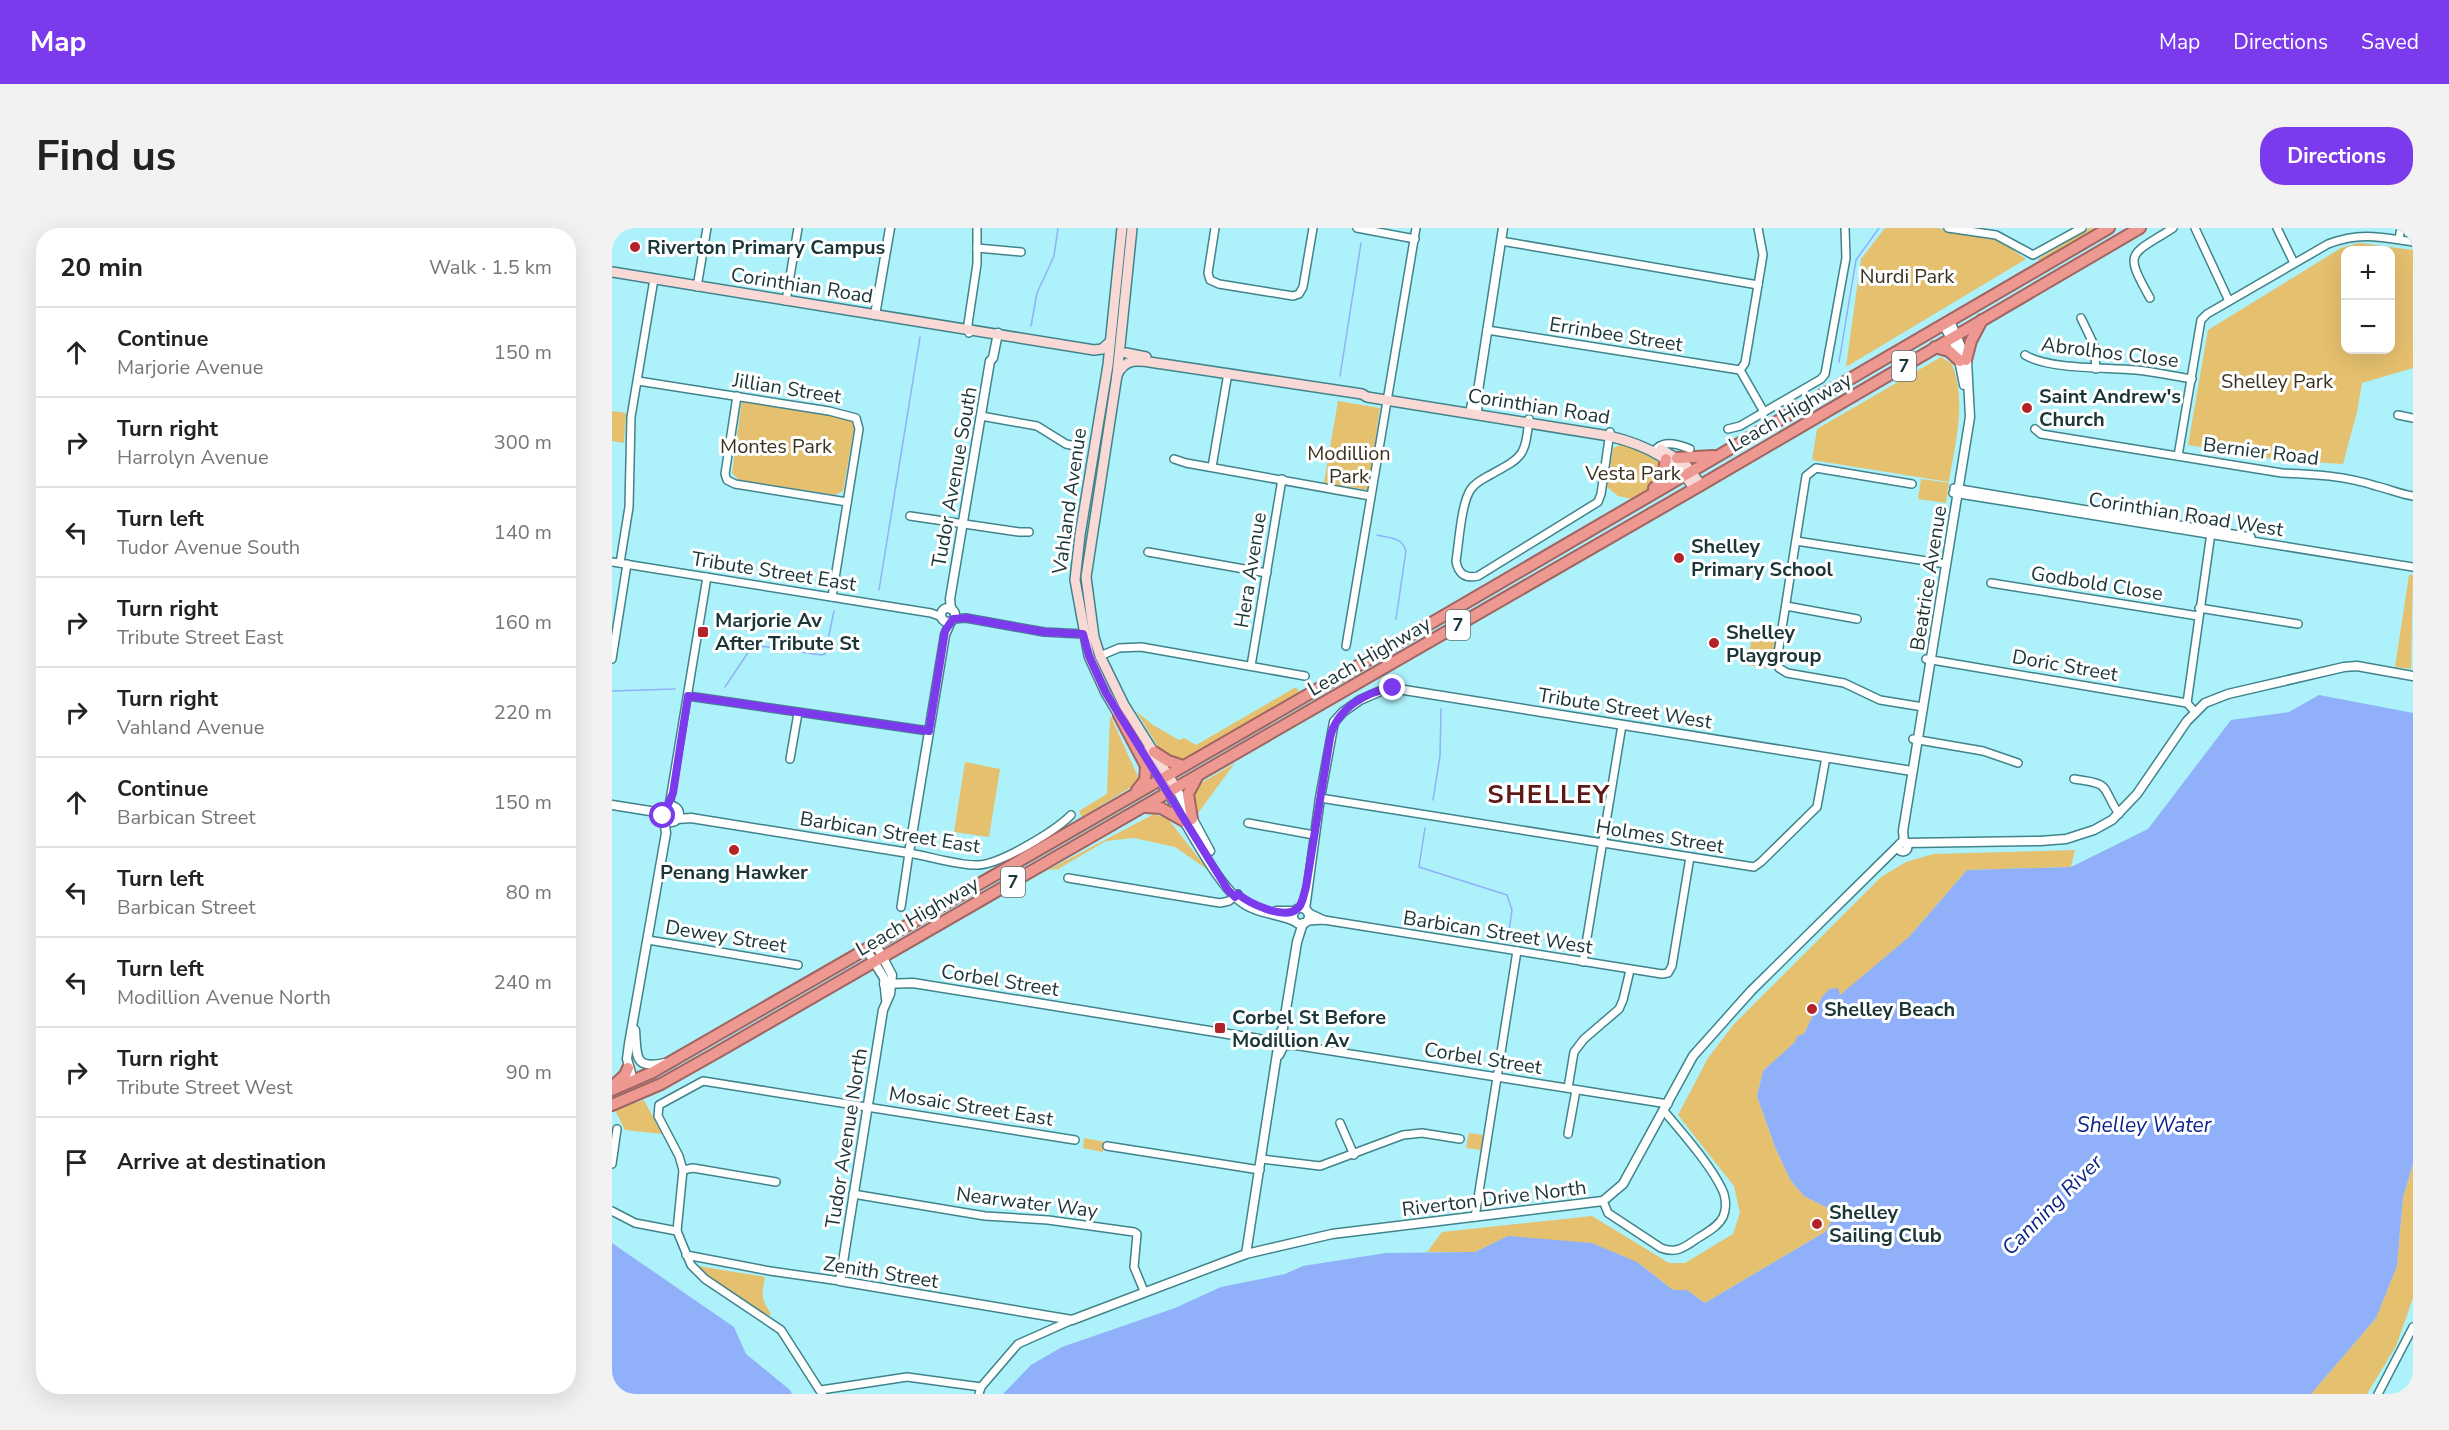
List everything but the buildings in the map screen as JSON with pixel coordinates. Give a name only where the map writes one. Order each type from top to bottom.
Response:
[{"type":"highway","name":"Leach Highway","points":[[612,1089],[638,1079],[669,1062],[2109,228]]},
{"type":"highway","name":"Leach Highway","points":[[612,1105],[661,1084],[1197,777],[2140,228]]},
{"type":"highway","points":[[1935,347],[1949,351],[1963,360],[1982,320]]},
{"type":"highway","points":[[1639,502],[1662,481],[1672,458],[1717,456]]},
{"type":"highway","points":[[1119,715],[1146,766],[1145,780],[1136,793]]},
{"type":"highway","points":[[1154,752],[1168,761],[1183,766]]},
{"type":"highway","points":[[1143,807],[1158,807],[1188,820],[1188,794],[1197,777]]},
{"type":"highway","points":[[612,1089],[625,1075],[628,1068]]},
{"type":"highway","points":[[638,1079],[645,1085],[661,1084]]},
{"type":"main road","name":"Vahland Avenue","points":[[1122,228],[1110,342],[1110,355],[1117,375],[1086,566],[1087,594],[1100,656],[1124,705],[1154,752],[1164,777]]},
{"type":"main road","name":"Vahland Avenue","points":[[1110,355],[1120,339],[1132,228]]},
{"type":"main road","name":"Corinthian Road","points":[[612,272],[1094,350],[1102,349],[1110,342]]},
{"type":"main road","name":"Corinthian Road","points":[[995,335],[1609,434],[1657,447],[1688,473],[1697,486]]},
{"type":"main road","points":[[1108,368],[1110,355]]},
{"type":"main road","points":[[1108,368],[1106,362],[1110,355]]},
{"type":"main road","name":"Corinthian Road","points":[[1117,375],[1121,366],[1130,361],[1228,373]]},
{"type":"main road","name":"Vahland Avenue","points":[[1108,368],[1076,567],[1083,634],[1094,669],[1119,715],[1172,791]]},
{"type":"main road","points":[[1094,447],[1098,455],[1106,416],[1112,405]]},
{"type":"main road","name":"Corinthian Road","points":[[1609,434],[1672,458]]},
{"type":"street","points":[[698,287],[707,228]]},
{"type":"street","points":[[786,301],[798,228]]},
{"type":"street","points":[[873,315],[885,228]]},
{"type":"street","points":[[873,315],[890,228]]},
{"type":"street","points":[[970,331],[968,324],[975,280],[977,228]]},
{"type":"street","points":[[1215,228],[1208,273],[1210,280],[1220,284],[1293,296],[1299,294],[1303,287],[1313,228]]},
{"type":"street","points":[[1358,228],[1415,238]]},
{"type":"street","points":[[1346,646],[1390,371],[1416,228]]},
{"type":"street","points":[[1474,412],[1473,399],[1478,391],[1503,228]]},
{"type":"street","points":[[1758,228],[1763,251],[1745,363],[1740,370],[1764,412]]},
{"type":"street","points":[[1728,429],[1740,426],[1826,374],[1846,258],[1845,228]]},
{"type":"street","points":[[1947,228],[1997,232],[2032,255],[2082,228]]},
{"type":"street","points":[[2150,298],[2133,267],[2133,257],[2137,251],[2173,228]]},
{"type":"street","points":[[2195,228],[2229,301]]},
{"type":"street","points":[[2277,228],[2295,263]]},
{"type":"street","points":[[2399,239],[2401,228]]},
{"type":"street","points":[[2178,456],[2201,320],[2229,301],[2328,244],[2352,236],[2375,235],[2413,242]]},
{"type":"street","points":[[1501,241],[1758,285]]},
{"type":"street","points":[[977,248],[1021,252]]},
{"type":"street","points":[[612,659],[620,563],[629,507],[630,427],[654,279]]},
{"type":"street","points":[[2081,318],[2094,345],[2096,369]]},
{"type":"street","name":"Beatrice Avenue","points":[[1903,846],[1910,771],[1956,491],[1965,417],[1963,360],[1946,322]]},
{"type":"street","name":"Errinbee Street","points":[[1487,330],[1740,370]]},
{"type":"street","name":"Tudor Avenue South","points":[[901,907],[962,523],[990,361],[993,358],[995,335]]},
{"type":"street","name":"Abrolhos Close","points":[[2025,355],[2044,361],[2096,369],[2135,370],[2192,379]]},
{"type":"street","points":[[1212,467],[1228,373]]},
{"type":"street","name":"Jillian Street","points":[[638,381],[845,414],[856,418],[860,429],[832,597]]},
{"type":"street","points":[[737,396],[725,474],[727,480],[735,484],[847,502]]},
{"type":"street","points":[[2398,415],[2413,418]]},
{"type":"street","points":[[981,416],[1037,426],[1060,441],[1080,447]]},
{"type":"street","points":[[1529,421],[1525,447],[1521,456],[1479,481],[1467,495],[1456,561],[1457,570],[1471,578],[1478,576],[1598,502],[1609,434]]},
{"type":"street","name":"Bernier Road","points":[[2034,429],[2041,434],[2282,473],[2345,478],[2413,496]]},
{"type":"street","name":"Corinthian Road","points":[[1657,447],[1668,443],[1690,449]]},
{"type":"street","points":[[1174,459],[1370,496]]},
{"type":"street","points":[[1912,484],[1816,468],[1806,476],[1777,660],[1779,668],[1787,673],[1851,685],[1880,700],[1921,707]]},
{"type":"street","name":"Hera Avenue","points":[[1251,666],[1282,479]]},
{"type":"street","name":"Corinthian Road West","points":[[1956,491],[2413,565]]},
{"type":"street","points":[[910,516],[1029,532]]},
{"type":"street","points":[[2195,711],[2187,703],[2211,533]]},
{"type":"street","points":[[1796,541],[1944,564]]},
{"type":"street","points":[[1148,552],[1267,573]]},
{"type":"street","name":"Tribute Street East","points":[[620,563],[1044,632],[1083,634]]},
{"type":"street","points":[[638,1079],[632,1076],[628,1068],[629,1044],[670,813],[707,577]]},
{"type":"street","name":"Godbold Close","points":[[1991,583],[2198,616]]},
{"type":"street","points":[[1786,606],[1857,619]]},
{"type":"street","points":[[2199,608],[2298,624]]},
{"type":"street","points":[[1100,656],[1129,646],[1305,675]]},
{"type":"street","name":"Doric Street","points":[[1929,659],[2187,703]]},
{"type":"street","name":"Riverton Drive North","points":[[980,1391],[1018,1344],[1072,1320],[1246,1254],[1332,1234],[1603,1201],[1623,1184],[1694,1056],[1731,1012],[1794,947],[1891,854],[1903,846],[1917,843],[2066,839],[2094,830],[2119,814],[2137,794],[2195,711],[2205,703],[2228,694],[2344,667],[2357,666],[2413,676]]},
{"type":"street","name":"Tribute Street West","points":[[1320,798],[1332,728],[1340,715],[1360,700],[1378,691],[1393,688],[1910,771]]},
{"type":"street","points":[[688,696],[929,731]]},
{"type":"street","points":[[790,759],[798,713]]},
{"type":"street","points":[[1583,962],[1622,725]]},
{"type":"street","points":[[1916,739],[1983,751],[2018,763]]},
{"type":"street","name":"Holmes Street","points":[[1320,798],[1757,866],[1817,807],[1826,758]]},
{"type":"street","points":[[2074,779],[2102,785],[2107,789],[2119,814]]},
{"type":"street","points":[[1172,791],[1236,896],[1257,910],[1301,916]]},
{"type":"street","points":[[1246,1254],[1320,798]]},
{"type":"street","points":[[612,805],[670,813]]},
{"type":"street","name":"Barbican Street East","points":[[670,813],[977,865],[1002,858],[1062,824],[1071,815]]},
{"type":"street","points":[[1248,823],[1314,835]]},
{"type":"street","name":"Barbican Street West","points":[[1301,916],[1662,974],[1668,973],[1672,966],[1690,857]]},
{"type":"street","points":[[1068,878],[1220,903],[1236,896]]},
{"type":"street","name":"Dewey Street","points":[[648,940],[798,965]]},
{"type":"street","name":"Tudor Avenue North","points":[[840,1281],[888,980],[870,946]]},
{"type":"street","points":[[1474,1217],[1517,951]]},
{"type":"street","points":[[1568,1134],[1574,1052],[1584,1039],[1619,1009],[1630,970]]},
{"type":"street","name":"Corbel Street","points":[[888,980],[1497,1076],[1666,1108]]},
{"type":"street","points":[[634,1023],[636,1052],[640,1062],[649,1066],[669,1062]]},
{"type":"street","name":"Mosaic Street East","points":[[683,1170],[657,1111],[659,1105],[703,1081],[1075,1140]]},
{"type":"street","points":[[1603,1201],[1608,1213],[1670,1252],[1681,1250],[1722,1219],[1725,1201],[1720,1186],[1666,1108]]},
{"type":"street","points":[[1341,1123],[1354,1155]]},
{"type":"street","points":[[612,1164],[617,1129]]},
{"type":"street","points":[[1262,1159],[1320,1166],[1403,1135],[1422,1133],[1460,1139]]},
{"type":"street","points":[[1107,1146],[1260,1170]]},
{"type":"street","points":[[776,1182],[693,1168],[683,1170],[677,1231],[691,1265],[705,1279],[781,1330],[821,1392],[907,1377],[980,1391]]},
{"type":"street","name":"Nearwater Way","points":[[853,1194],[985,1216],[1048,1220],[1134,1232],[1137,1234],[1134,1267],[1144,1292]]},
{"type":"street","points":[[612,1211],[635,1222],[677,1231]]},
{"type":"street","name":"Zenith Street","points":[[686,1255],[770,1271],[1072,1320]]},
{"type":"street","points":[[2378,1394],[2413,1327]]},
{"type":"green space","name":"Nurdi Park","points":[[1885,228],[1937,228],[1995,238],[2026,259],[1846,367],[1861,259]]},
{"type":"green space","points":[[2090,228],[2098,228],[2040,262],[2038,259]]},
{"type":"green space","name":"Shelley Park","points":[[2359,243],[2382,246],[2348,246]]},
{"type":"green space","name":"Shelley Park","points":[[2341,248],[2341,354],[2395,354],[2395,248],[2413,250],[2413,368],[2362,383],[2343,464],[2282,460],[2188,445],[2208,330]]},
{"type":"green space","points":[[1941,357],[1952,364],[1959,393],[1957,438],[1949,482],[1812,460],[1817,429]]},
{"type":"green space","name":"Montes Park","points":[[742,400],[851,419],[854,429],[843,491],[835,495],[739,480],[732,473]]},
{"type":"green space","name":"Modillion Park","points":[[1338,401],[1380,408],[1368,490],[1324,483]]},
{"type":"green space","points":[[612,411],[626,413],[624,443],[612,441]]},
{"type":"green space","name":"Vesta Park","points":[[1628,445],[1663,464],[1659,483],[1632,499],[1618,496],[1607,487],[1613,448]]},
{"type":"green space","points":[[1921,479],[1949,483],[1946,503],[1918,499]]},
{"type":"green space","points":[[2409,575],[2413,575],[2411,669],[2395,667]]},
{"type":"green space","points":[[1757,637],[1777,640],[1772,669],[1747,665],[1751,642]]},
{"type":"green space","points":[[1296,687],[1301,695],[1182,763],[1160,750],[1136,711],[1153,725],[1179,740],[1184,738],[1196,745]]},
{"type":"green space","points":[[1110,715],[1139,779],[1136,784],[1082,817],[1079,811],[1107,794]]},
{"type":"green space","points":[[965,762],[1000,769],[989,837],[954,832]]},
{"type":"green space","points":[[1235,763],[1195,815],[1193,791],[1196,786]]},
{"type":"green space","points":[[1154,814],[1168,819],[1208,870],[1175,847],[1134,838],[1106,841],[1058,869],[1048,870]]},
{"type":"green space","points":[[2075,850],[2071,867],[1967,870],[1909,937],[1840,996],[1834,988],[1822,997],[1804,1034],[1763,1071],[1757,1096],[1775,1147],[1791,1181],[1804,1196],[1826,1207],[1834,1217],[1825,1232],[1705,1303],[1687,1290],[1673,1290],[1637,1262],[1508,1236],[1475,1252],[1427,1252],[1442,1232],[1592,1216],[1669,1263],[1685,1263],[1733,1234],[1740,1213],[1734,1186],[1678,1115],[1708,1058],[1734,1024],[1881,877],[1906,862],[1933,854]]},
{"type":"green space","points":[[644,1100],[662,1134],[625,1130],[615,1110]]},
{"type":"green space","points":[[1469,1133],[1483,1135],[1481,1150],[1466,1148]]},
{"type":"green space","points":[[1084,1138],[1105,1142],[1103,1152],[1083,1148]]},
{"type":"green space","points":[[2413,1164],[2413,1298],[2396,1346],[2367,1394],[2311,1394],[2376,1318],[2397,1266],[2403,1197]]},
{"type":"green space","points":[[698,1266],[765,1277],[763,1296],[771,1314],[769,1316],[763,1314],[708,1278]]},
{"type":"water","name":"Shelley Water","points":[[2319,695],[2413,713],[2413,1164],[2403,1197],[2397,1266],[2376,1318],[2311,1394],[1003,1394],[1031,1365],[1062,1347],[1175,1308],[1221,1287],[1285,1274],[1303,1266],[1386,1253],[1475,1252],[1508,1236],[1592,1243],[1637,1262],[1673,1290],[1687,1290],[1705,1303],[1825,1232],[1834,1217],[1826,1207],[1804,1196],[1791,1181],[1775,1147],[1757,1096],[1763,1071],[1795,1042],[1797,1036],[1804,1034],[1822,997],[1829,989],[1838,988],[1840,995],[1909,937],[1967,870],[2071,867],[2148,829],[2231,720],[2289,712]]},
{"type":"water","points":[[612,1243],[734,1327],[746,1354],[792,1394],[612,1394]]},
{"type":"waterway","points":[[1031,326],[1037,293],[1054,256],[1058,228]]},
{"type":"waterway","points":[[1839,362],[1856,260],[1879,228]]},
{"type":"waterway","points":[[1340,376],[1361,243]]},
{"type":"waterway","points":[[879,590],[920,337]]},
{"type":"waterway","points":[[1377,535],[1402,543],[1406,551],[1396,619]]},
{"type":"waterway","points":[[725,687],[753,645],[825,654],[834,611]]},
{"type":"waterway","points":[[612,691],[675,689]]},
{"type":"waterway","points":[[1433,800],[1440,756],[1441,709]]},
{"type":"waterway","points":[[1425,828],[1419,867],[1507,895],[1512,910],[1508,938]]},
{"type":"place","name":"Riverton Primary Campus","points":[[635,247]]},
{"type":"place","name":"Saint Andrew's Church","points":[[2027,408]]},
{"type":"place","name":"Shelley Primary School","points":[[1679,558]]},
{"type":"place","name":"Marjorie Av After Tribute St","points":[[703,632]]},
{"type":"place","name":"Shelley Playgroup","points":[[1714,643]]},
{"type":"place","name":"Penang Hawker","points":[[734,850]]},
{"type":"place","name":"Shelley Beach","points":[[1812,1009]]},
{"type":"place","name":"Corbel St Before Modillion Av","points":[[1220,1028]]},
{"type":"place","name":"Shelley Sailing Club","points":[[1817,1224]]},
{"type":"district","name":"SHELLEY","points":[[1549,794]]},
{"type":"route","points":[[663,816],[663,811],[669,806],[673,793],[688,696],[929,731],[945,631],[953,619],[966,618],[1066,635],[1083,634],[1089,656],[1106,693],[1228,890],[1235,897],[1238,894],[1245,900],[1263,908],[1284,912],[1295,911],[1299,909],[1306,887],[1334,722],[1346,708],[1378,691],[1393,688]]},
{"type":"water label","name":"Canning River","points":[[2052,1205]]}]
